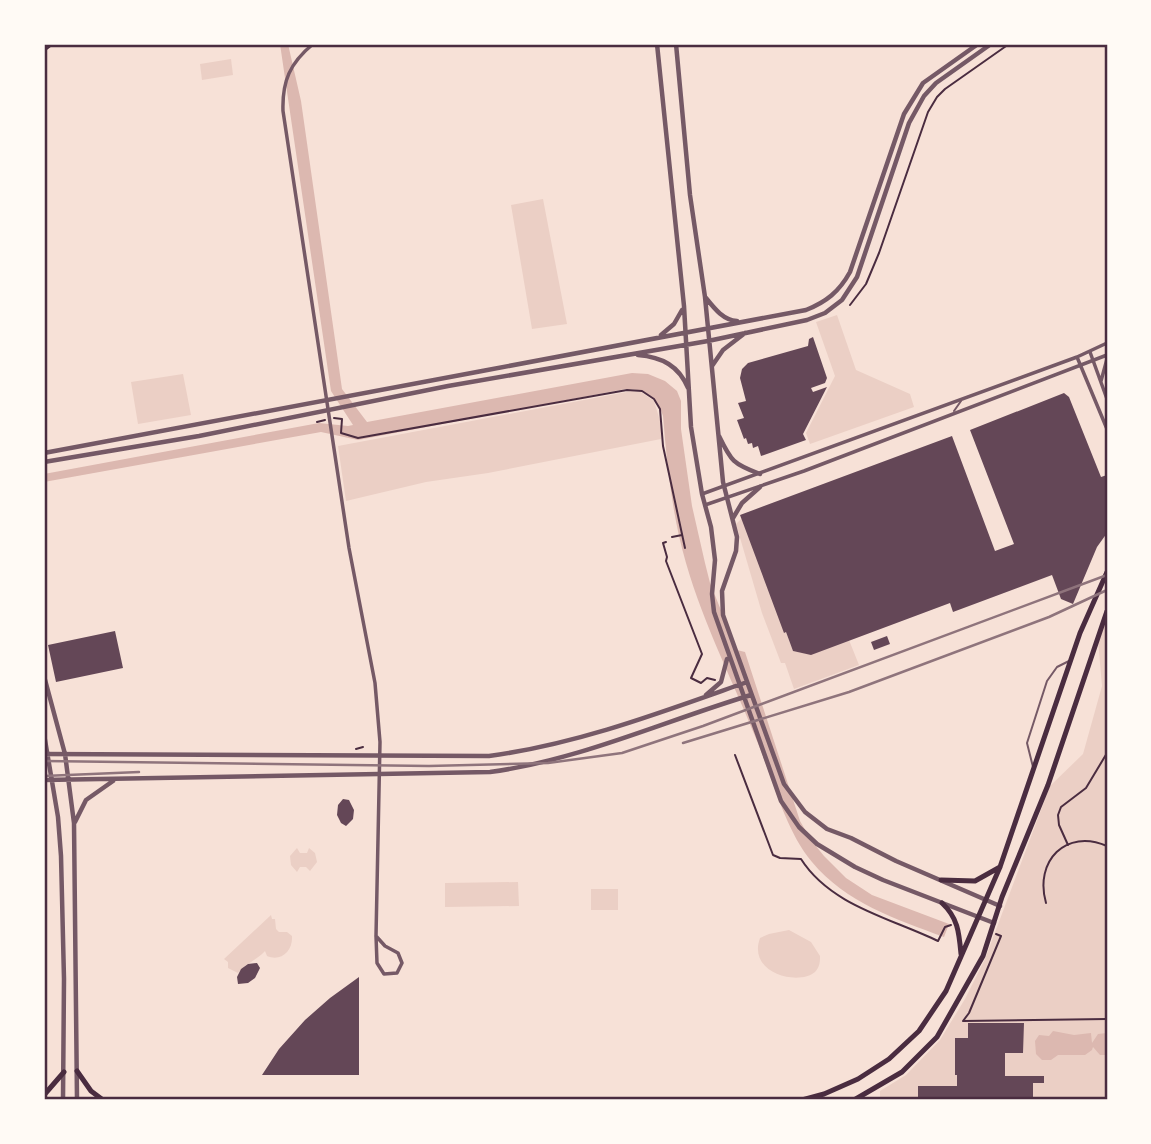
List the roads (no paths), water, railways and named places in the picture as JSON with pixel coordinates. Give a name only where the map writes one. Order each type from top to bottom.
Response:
[{"type":"main road","points":[[802,1100],[824,1094],[858,1079],[890,1059],[919,1031],[946,991],[1000,867],[1071,660],[1107,572]]},
{"type":"main road","points":[[854,1100],[902,1072],[937,1037],[983,956],[1048,785],[1107,611]]},
{"type":"main road","points":[[941,880],[975,881],[1000,867]]},
{"type":"main road","points":[[942,903],[958,924],[961,957]]},
{"type":"main road","points":[[77,1071],[91,1091],[103,1100]]},
{"type":"main road","points":[[44,1095],[64,1072]]},
{"type":"street","points":[[313,44],[291,66],[286,79],[283,104],[349,548],[375,683],[379,757],[376,936],[379,968],[384,974],[397,973],[402,963],[401,958],[376,936]]},
{"type":"street","points":[[657,44],[684,306],[691,427],[715,560],[712,593],[714,612],[781,801],[799,827],[817,844],[855,867],[994,923]]},
{"type":"street","points":[[676,44],[694,223],[705,297],[717,432],[724,486],[737,537],[736,551],[722,591],[723,615],[784,784],[805,812],[827,829],[1000,906]]},
{"type":"street","points":[[44,453],[572,355],[685,331],[806,310],[821,304],[843,285],[849,272],[904,114],[917,90],[932,76],[978,44]]},
{"type":"street","points":[[44,462],[199,436],[448,386],[708,341],[807,320],[825,313],[842,300],[857,277],[909,123],[924,96],[936,83],[991,44]]},
{"type":"street","points":[[705,297],[720,314],[730,320],[743,322]]},
{"type":"street","points":[[654,338],[674,324],[684,306]]},
{"type":"street","points":[[712,367],[723,351],[746,332]]},
{"type":"street","points":[[702,494],[1077,357],[1107,343]]},
{"type":"street","points":[[1090,352],[1107,399]]},
{"type":"street","points":[[630,355],[647,356],[671,364],[681,374],[690,392]]},
{"type":"street","points":[[1077,357],[1107,429]]},
{"type":"street","points":[[705,505],[761,487],[1107,357]]},
{"type":"street","points":[[1101,383],[1107,357]]},
{"type":"street","points":[[717,432],[728,457],[760,474]]},
{"type":"street","points":[[733,519],[742,503],[761,487]]},
{"type":"street","points":[[700,699],[717,688],[721,682],[727,668],[728,655]]},
{"type":"street","points":[[44,676],[65,754],[74,823],[77,1100]]},
{"type":"street","points":[[46,754],[489,756],[532,751],[571,741],[747,682]]},
{"type":"street","points":[[44,780],[489,772],[526,767],[648,731],[751,695]]},
{"type":"street","points":[[44,734],[58,817],[61,856],[63,1100]]},
{"type":"street","points":[[74,823],[86,800],[117,779]]},
{"type":"lane","points":[[952,415],[964,398]]},
{"type":"lane","points":[[1034,771],[1027,743],[1047,681],[1057,667],[1071,660]]},
{"type":"railway","points":[[44,761],[429,766],[548,763],[622,753],[703,726],[1107,575]]},
{"type":"railway","points":[[683,743],[849,692],[1049,617],[1107,590]]},
{"type":"railway","points":[[44,776],[139,772]]}]
